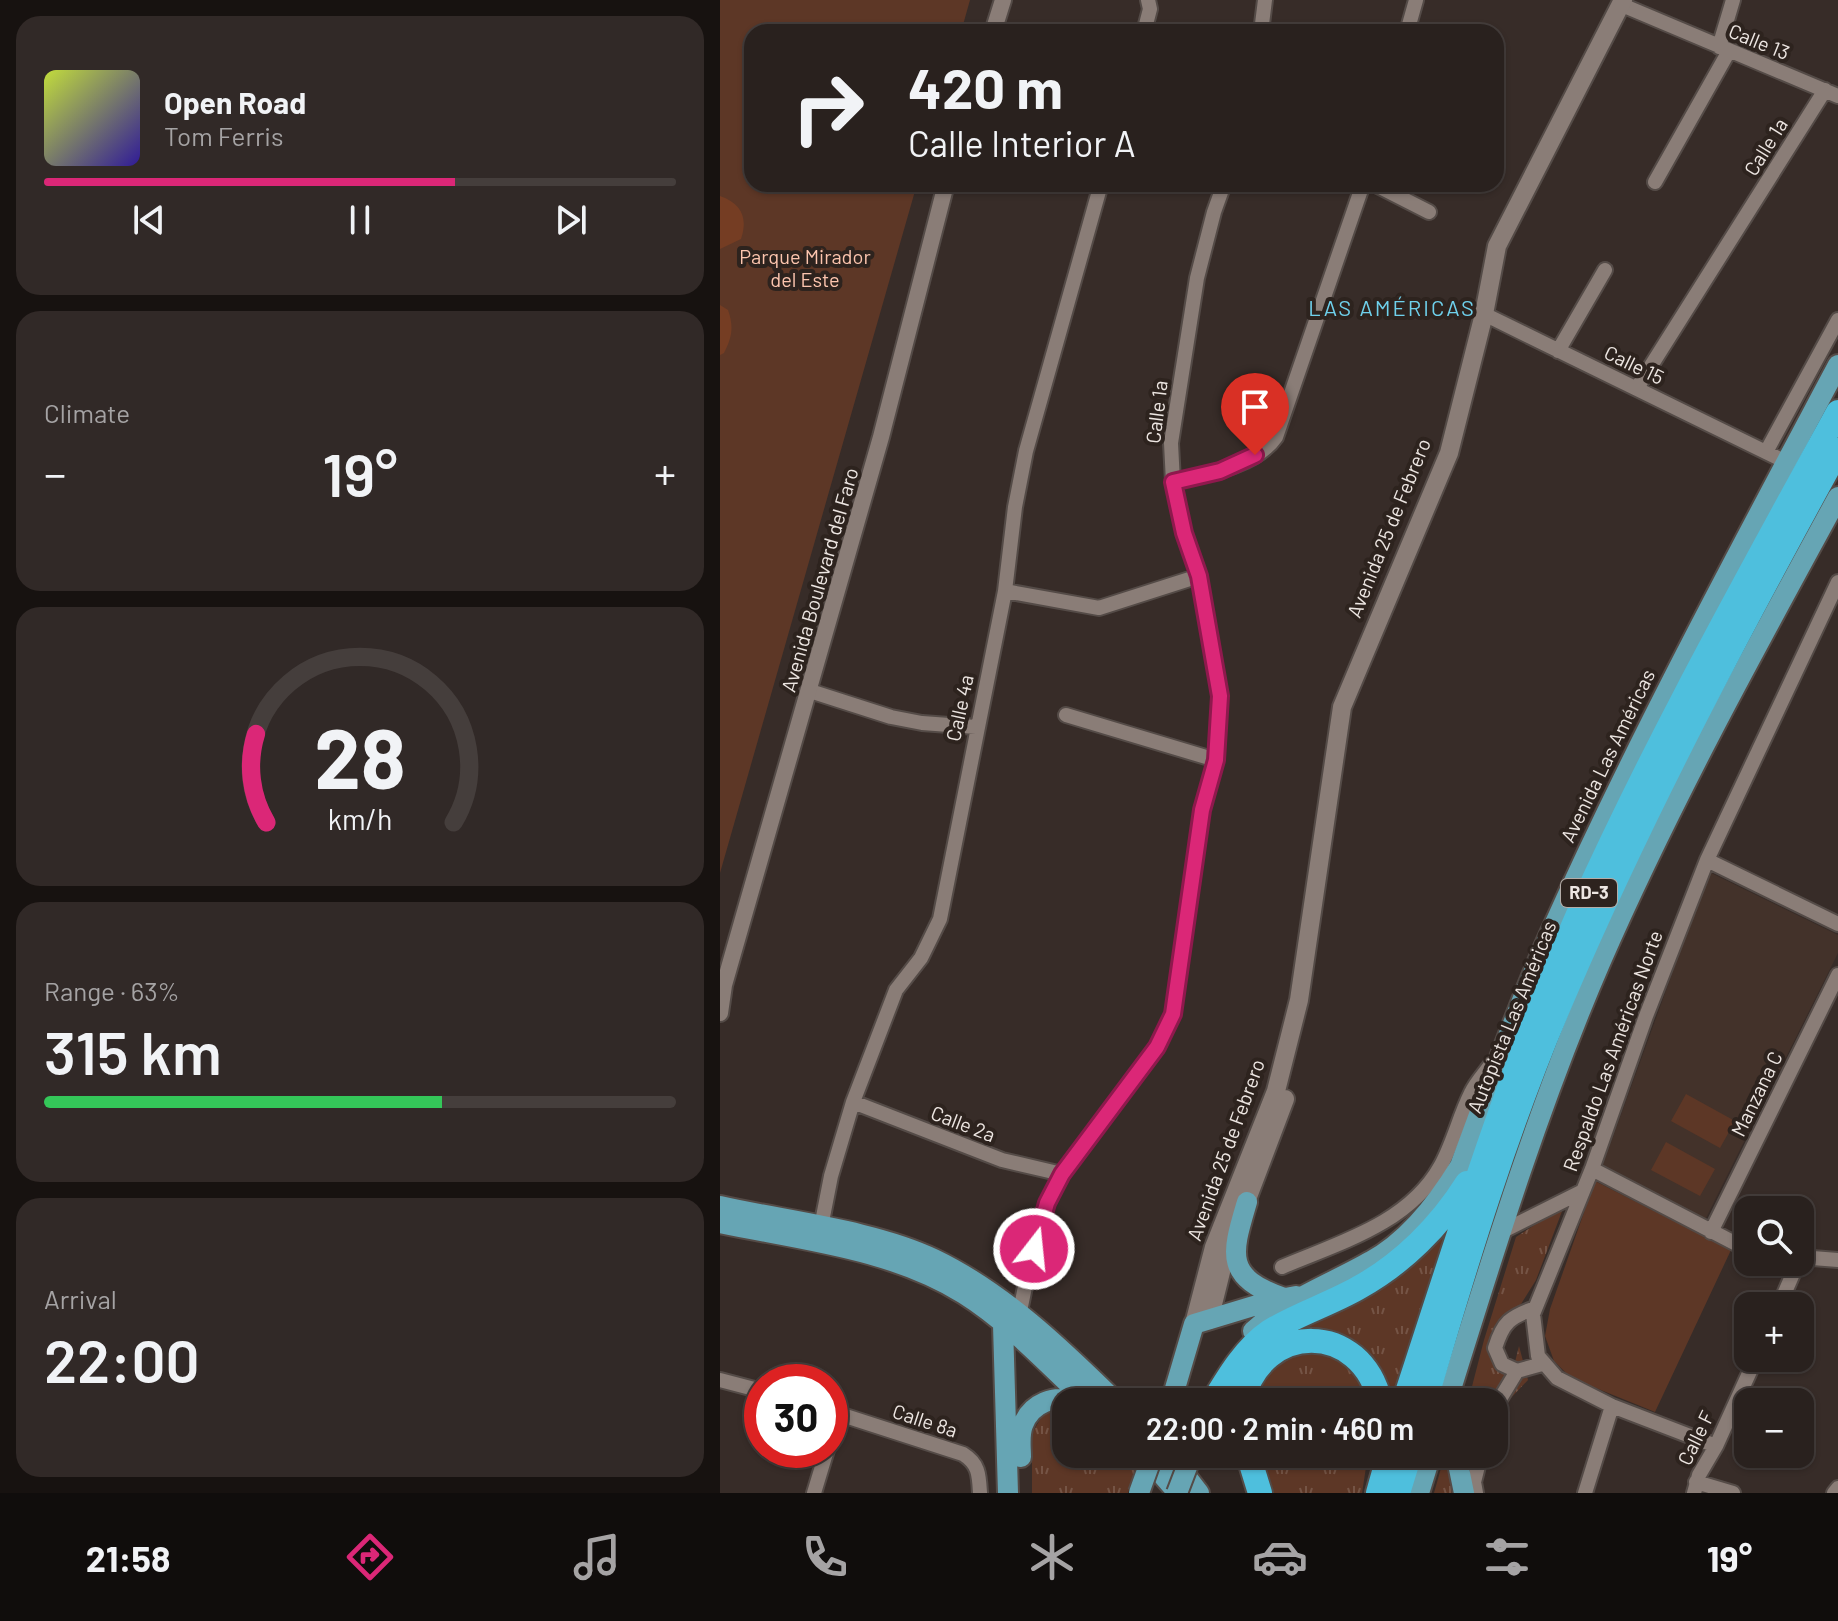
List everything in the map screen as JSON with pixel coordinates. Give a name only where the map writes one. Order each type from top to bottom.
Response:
[{"type":"highway","name":"Autopista Las Américas","points":[[1409,1388],[1489,1138],[1515,1066],[1580,912],[1692,678],[1838,412]]},
{"type":"highway","name":"Autopista Las Américas","points":[[1429,1388],[1468,1256],[1564,993],[1677,749],[1838,450]]},
{"type":"highway","points":[[1222,1388],[1251,1348],[1270,1332],[1358,1288],[1413,1249],[1456,1201],[1489,1138]]},
{"type":"highway","points":[[1248,1388],[1254,1372],[1269,1357],[1286,1345],[1305,1339],[1340,1346],[1367,1368],[1377,1388]]},
{"type":"highway","points":[[1252,1468],[1260,1493]]},
{"type":"highway","points":[[1368,1493],[1373,1468]]},
{"type":"highway","points":[[1378,1493],[1385,1468]]},
{"type":"highway","points":[[1398,1493],[1406,1468]]},
{"type":"main road","name":"Avenida 25 de Febrero","points":[[1188,1388],[1214,1247],[1276,1091],[1299,1000],[1342,707],[1449,453],[1484,314],[1497,246],[1623,2]]},
{"type":"main road","name":"Avenida Las Américas","points":[[1216,1388],[1220,1374],[1243,1340],[1259,1325],[1294,1296],[1374,1260],[1400,1241],[1443,1194],[1460,1166],[1549,937],[1623,780],[1694,634],[1838,365]]},
{"type":"main road","points":[[1451,1388],[1499,1233],[1600,963],[1713,727],[1838,497]]},
{"type":"main road","name":"Avenida 25 de Febrero","points":[[1176,1388],[1290,1085],[1304,1027],[1314,911]]},
{"type":"main road","points":[[1247,1202],[1235,1244],[1235,1258],[1247,1279],[1294,1296]]},
{"type":"main road","points":[[720,1206],[820,1235],[934,1277],[1011,1320],[1098,1388]]},
{"type":"main road","points":[[720,1223],[820,1235]]},
{"type":"main road","points":[[1458,1388],[1482,1291]]},
{"type":"main road","points":[[1202,1322],[1294,1296]]},
{"type":"main road","points":[[1011,1320],[1075,1388]]},
{"type":"main road","points":[[1011,1320],[1021,1433],[1022,1493]]},
{"type":"main road","points":[[1008,1493],[1011,1320]]},
{"type":"main road","points":[[1021,1433],[1024,1422],[1036,1407],[1052,1399]]},
{"type":"main road","points":[[1139,1493],[1148,1468]]},
{"type":"main road","points":[[1156,1468],[1177,1493],[1187,1468]]},
{"type":"main road","points":[[1154,1493],[1163,1468]]},
{"type":"main road","points":[[1179,1468],[1199,1493]]},
{"type":"main road","points":[[1419,1493],[1427,1468]]},
{"type":"main road","points":[[1458,1468],[1464,1493]]},
{"type":"street","points":[[996,24],[1003,0]]},
{"type":"street","points":[[1146,24],[1150,9],[1148,0]]},
{"type":"street","points":[[1262,24],[1265,0]]},
{"type":"street","points":[[1409,24],[1416,0]]},
{"type":"street","points":[[1655,182],[1724,49],[1733,0]]},
{"type":"street","name":"Calle 13","points":[[1623,2],[1724,49],[1832,93]]},
{"type":"street","name":"Calle 1a","points":[[1637,388],[1832,93]]},
{"type":"street","name":"Avenida Boulevard del Faro","points":[[720,1013],[722,989],[881,437],[944,192]]},
{"type":"street","name":"Calle 4a","points":[[820,1235],[831,1176],[853,1102],[896,990],[921,958],[940,919],[1005,591],[1015,507],[1026,451],[1099,192]]},
{"type":"street","name":"Calle 1a","points":[[1011,1320],[1047,1203],[1062,1174],[1157,1047],[1173,1014],[1202,810],[1216,760],[1220,696],[1199,576],[1184,533],[1173,482],[1171,443],[1197,278],[1222,192]]},
{"type":"street","points":[[1173,482],[1232,466],[1269,447],[1276,437],[1360,192]]},
{"type":"street","points":[[1390,192],[1429,212]]},
{"type":"street","points":[[1558,351],[1605,270]]},
{"type":"street","name":"Calle 15","points":[[1484,314],[1786,462]]},
{"type":"street","points":[[1766,452],[1838,320]]},
{"type":"street","points":[[1005,591],[1099,608],[1199,576]]},
{"type":"street","name":"Respaldo Las Américas Norte","points":[[1542,1364],[1532,1321],[1535,1308],[1592,1169],[1646,1016],[1707,860],[1838,582]]},
{"type":"street","points":[[810,691],[891,717],[976,727]]},
{"type":"street","points":[[1066,715],[1216,760]]},
{"type":"street","points":[[1707,860],[1838,924]]},
{"type":"street","name":"Manzana C","points":[[1711,1232],[1838,975]]},
{"type":"street","points":[[1282,1267],[1381,1224],[1423,1191],[1440,1167],[1472,1091],[1504,1047]]},
{"type":"street","name":"Calle 2a","points":[[853,1102],[1002,1160],[1062,1174]]},
{"type":"street","points":[[1592,1169],[1734,1243]]},
{"type":"street","points":[[1499,1233],[1583,1191]]},
{"type":"street","points":[[1814,1259],[1838,1260]]},
{"type":"street","points":[[1535,1308],[1517,1314],[1501,1328],[1495,1348],[1502,1364],[1517,1371],[1542,1364],[1557,1378],[1612,1406],[1716,1446]]},
{"type":"street","points":[[1507,1388],[1517,1371]]},
{"type":"street","name":"Calle F","points":[[1695,1487],[1750,1372]]},
{"type":"street","points":[[720,1380],[744,1386]]},
{"type":"street","points":[[1585,1493],[1612,1406]]},
{"type":"street","name":"Calle 8a","points":[[848,1417],[963,1454],[979,1470],[980,1493]]},
{"type":"street","points":[[814,1493],[822,1468]]},
{"type":"street","points":[[1476,1493],[1474,1482],[1478,1468]]},
{"type":"street","points":[[1695,1487],[1733,1493]]},
{"type":"street","points":[[1834,1493],[1838,1488]]},
{"type":"shaded area","points":[[720,196],[734,203],[744,225],[741,239],[720,249]]},
{"type":"shaded area","points":[[720,305],[728,310],[731,327],[727,347],[720,355]]},
{"type":"shaded area","points":[[1709,872],[1838,935],[1838,953],[1705,1220],[1602,1167]]},
{"type":"green space","name":"Parque Mirador del Este","points":[[720,0],[970,0],[963,24],[744,24],[744,192],[915,192],[720,873]]},
{"type":"green space","points":[[1686,1094],[1735,1121],[1720,1148],[1671,1121]]},
{"type":"green space","points":[[1666,1142],[1715,1169],[1700,1196],[1651,1170]]},
{"type":"green space","points":[[1595,1181],[1731,1250],[1655,1412],[1571,1378],[1554,1361],[1545,1336],[1550,1309]]},
{"type":"green space","points":[[1564,1206],[1536,1280],[1500,1338],[1502,1358],[1513,1370],[1519,1346],[1528,1380],[1508,1402],[1508,1388],[1472,1388],[1516,1237]]},
{"type":"green space","points":[[1453,1222],[1403,1388],[1371,1388],[1308,1331],[1298,1329]]},
{"type":"green space","points":[[1302,1352],[1325,1354],[1348,1365],[1371,1388],[1259,1388],[1270,1370]]},
{"type":"green space","points":[[1052,1407],[1052,1468],[1135,1468],[1128,1493],[1032,1493],[1032,1433],[1047,1408]]},
{"type":"green space","points":[[1267,1468],[1366,1468],[1362,1493],[1274,1493]]},
{"type":"green space","points":[[1441,1468],[1453,1468],[1457,1493],[1434,1493]]},
{"type":"district","name":"LAS AMÉRICAS","points":[[1392,308]]},
{"type":"route","points":[[1034,1249],[1047,1203],[1062,1174],[1157,1047],[1173,1014],[1202,810],[1216,760],[1220,696],[1199,576],[1184,533],[1173,482],[1220,471],[1255,455]]}]
